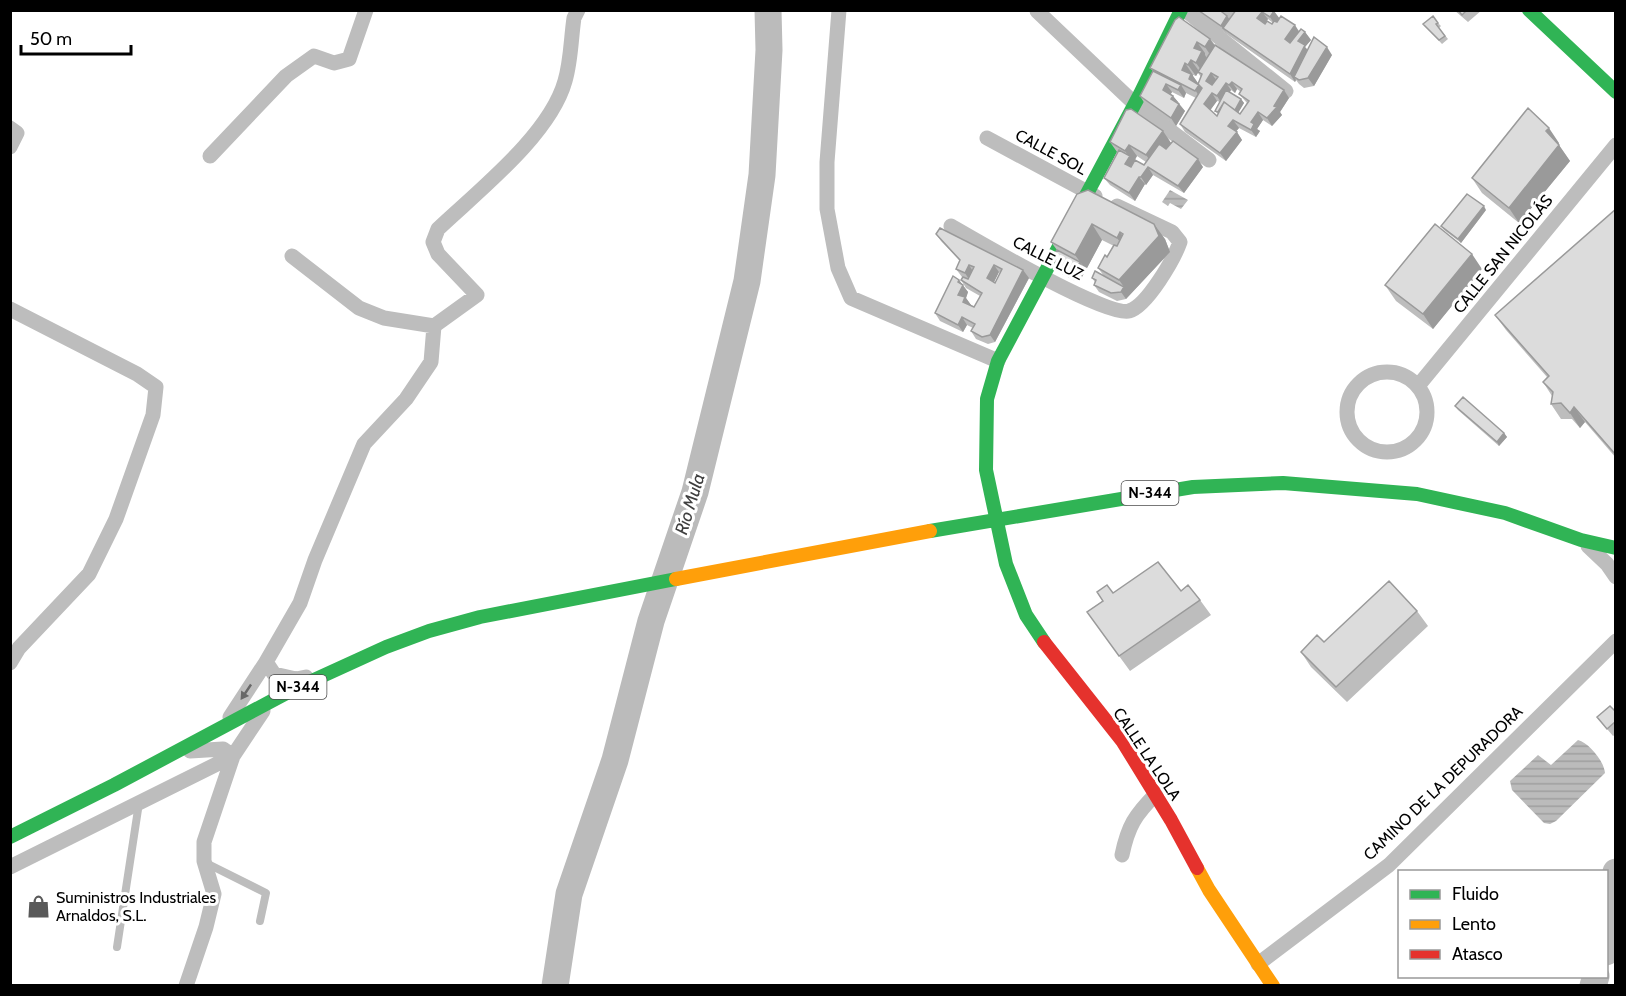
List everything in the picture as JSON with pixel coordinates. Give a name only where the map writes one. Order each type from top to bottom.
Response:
[{"type":"main road","points":[[1529,10],[1616,92]]},
{"type":"main road","name":"CALLE LA LOLA","points":[[1181,13],[998,362],[987,399],[986,470],[1006,564],[1026,615],[1054,656],[1123,742],[1156,795],[1209,890],[1273,986]]},
{"type":"main road","name":"N-344","points":[[10,837],[176,752],[227,722],[326,673],[383,648],[452,624],[719,570],[958,526],[1193,487],[1283,483],[1417,494],[1504,513],[1581,540]]},
{"type":"main road","points":[[1581,540],[1616,548]]},
{"type":"main road","points":[[1581,540],[1616,558]]},
{"type":"street","points":[[210,156],[286,76],[314,56],[334,63],[349,59],[366,10]]},
{"type":"street","points":[[292,256],[358,308],[384,318],[434,326],[477,295],[438,254],[433,242],[438,230],[530,141],[554,108],[565,81],[574,18],[578,10]]},
{"type":"street","points":[[839,10],[827,162],[827,209],[838,268],[851,298],[998,362]]},
{"type":"street","points":[[1036,11],[1135,104],[1209,160]]},
{"type":"street","points":[[1181,13],[1286,91]]},
{"type":"street","points":[[10,128],[17,133],[10,147]]},
{"type":"street","name":"CALLE SOL","points":[[987,138],[1088,192],[1172,232],[1180,242],[1176,254],[1158,284],[1132,311]]},
{"type":"street","name":"CALLE SAN NICOLÁS","points":[[1418,386],[1616,145]]},
{"type":"street","name":"CALLE LUZ","points":[[951,226],[1043,277],[1100,304],[1123,312],[1132,311]]},
{"type":"street","points":[[10,309],[137,374],[156,387],[153,415],[116,519],[89,574],[20,648],[10,663]]},
{"type":"street","points":[[227,722],[266,662],[300,603],[315,560],[364,444],[406,399],[430,362],[434,326]]},
{"type":"street","points":[[1382,372],[1395,372],[1408,377],[1418,386],[1425,397],[1427,417],[1421,435],[1412,445],[1393,452],[1374,451],[1362,444],[1353,434],[1348,422],[1348,402],[1358,384],[1368,376],[1382,372]]},
{"type":"street","points":[[1581,540],[1607,564],[1616,577]]},
{"type":"street","name":"CAMINO DE LA DEPURADORA","points":[[1258,964],[1389,864],[1615,638]]},
{"type":"street","points":[[266,662],[274,674],[296,679],[326,673]]},
{"type":"street","points":[[186,986],[206,927],[214,894],[204,861],[204,842],[233,756],[270,701]]},
{"type":"street","points":[[176,752],[223,749],[233,756]]},
{"type":"street","points":[[10,867],[233,756]]},
{"type":"street","points":[[1122,855],[1125,839],[1138,812],[1156,795]]},
{"type":"lane","points":[[117,947],[139,802]]},
{"type":"lane","points":[[204,861],[266,893],[260,921]]},
{"type":"shaded area","points":[[1170,190],[1188,200],[1181,209],[1170,203],[1168,206],[1162,202]]},
{"type":"shaded area","points":[[1578,740],[1595,753],[1605,773],[1556,821],[1550,824],[1544,823],[1512,790],[1510,781],[1538,755],[1551,765]]},
{"type":"building","points":[[1198,10],[1224,10],[1222,12],[1227,16],[1221,26]]},
{"type":"building","points":[[1236,10],[1273,10],[1270,17],[1262,12],[1257,18],[1265,24],[1267,21],[1272,24],[1274,21],[1277,22],[1281,16],[1295,25],[1285,39],[1290,43],[1301,29],[1305,32],[1298,41],[1305,45],[1290,74],[1223,28]]},
{"type":"building","points":[[1433,16],[1445,36],[1439,40],[1423,24]]},
{"type":"building","points":[[1179,17],[1210,39],[1205,47],[1197,42],[1194,48],[1202,51],[1196,63],[1191,60],[1188,65],[1185,63],[1182,70],[1191,74],[1189,79],[1199,85],[1195,91],[1150,68],[1175,20]]},
{"type":"building","points":[[1314,37],[1327,47],[1308,78],[1299,80],[1294,77]]},
{"type":"building","points":[[1215,45],[1284,90],[1274,106],[1277,107],[1267,118],[1258,112],[1251,122],[1254,124],[1251,130],[1233,120],[1228,126],[1237,132],[1220,153],[1180,124],[1202,88],[1198,84],[1202,74],[1198,72]],"holes":[[[1211,73],[1218,77],[1212,85],[1206,81]],[[1232,82],[1242,89],[1239,94],[1249,101],[1240,114],[1224,102],[1217,116],[1204,104],[1212,93],[1217,96],[1226,83],[1229,85]]]},
{"type":"building","points":[[1153,71],[1181,85],[1178,90],[1166,84],[1163,90],[1173,96],[1171,99],[1179,104],[1171,118],[1140,96]]},
{"type":"building","points":[[1226,90],[1241,99],[1235,110],[1224,102],[1218,112],[1215,111]]},
{"type":"building","points":[[1528,108],[1549,128],[1546,131],[1559,145],[1509,208],[1472,178]]},
{"type":"building","points":[[1131,109],[1163,131],[1146,155],[1129,145],[1125,151],[1110,142],[1126,110]]},
{"type":"building","points":[[1173,141],[1198,159],[1178,186],[1148,167],[1129,193],[1104,178],[1119,150],[1130,156],[1125,164],[1131,167],[1135,160],[1144,165],[1159,144],[1166,149]]},
{"type":"building","points":[[1088,190],[1154,224],[1159,236],[1119,280],[1098,268],[1105,255],[1107,257],[1114,245],[1117,246],[1123,234],[1120,232],[1117,238],[1092,224],[1075,255],[1051,242],[1077,194]]},
{"type":"building","points":[[1467,194],[1484,206],[1458,239],[1441,226]]},
{"type":"building","points":[[1616,209],[1616,455],[1574,407],[1570,413],[1561,403],[1551,404],[1553,392],[1543,382],[1549,376],[1495,315]]},
{"type":"building","points":[[1435,224],[1472,254],[1423,314],[1385,285]]},
{"type":"building","points":[[940,228],[1023,270],[990,335],[982,337],[971,331],[975,324],[962,317],[958,325],[935,313],[953,276],[963,285],[958,295],[965,297],[963,302],[974,307],[982,293],[961,280],[963,277],[968,279],[974,267],[969,265],[965,273],[956,269],[960,260],[936,234]],"holes":[[[994,265],[1002,269],[995,283],[987,278]]]},
{"type":"building","points":[[1057,250],[1080,262],[1076,269],[1073,267],[1070,273],[1056,266],[1053,256]]},
{"type":"building","points":[[1095,271],[1124,287],[1121,292],[1111,293],[1094,285],[1096,280],[1092,278]]},
{"type":"building","points":[[1463,397],[1504,433],[1497,442],[1455,406]]},
{"type":"building","points":[[1158,562],[1181,591],[1188,585],[1200,600],[1119,656],[1087,612],[1103,601],[1097,592],[1107,585],[1113,593]]},
{"type":"building","points":[[1389,581],[1417,611],[1336,687],[1301,652],[1317,635],[1324,642]]},
{"type":"building","points":[[1610,706],[1616,712],[1616,721],[1607,729],[1597,717]]},
{"type":"waterway","name":"Río Mula","points":[[555,986],[569,894],[615,760],[651,621],[695,492],[747,281],[762,175],[769,50],[768,10]]},
{"type":"waterway","points":[[1608,948],[1610,943],[1609,898],[1616,872]]},
{"type":"waterway","points":[[1593,986],[1595,978]]},
{"type":"traffic: fast","points":[[1044,642],[1026,615],[1006,564],[986,470],[987,399],[998,361],[1140,94],[1181,10]]},
{"type":"traffic: fast","points":[[1529,10],[1616,92]]},
{"type":"traffic: fast","points":[[930,531],[1193,487],[1283,483],[1417,494],[1505,513],[1581,540],[1616,548]]},
{"type":"traffic: fast","points":[[10,837],[114,785],[294,689],[386,647],[429,631],[480,617],[676,579]]},
{"type":"traffic: slow","points":[[676,579],[930,531]]},
{"type":"traffic: slow","points":[[1197,868],[1209,890],[1273,986]]},
{"type":"traffic: jam","points":[[1044,642],[1123,742],[1171,820],[1197,868]]},
{"type":"place","name":"Suministros Industriales Arnaldos, S.L.","points":[[38,906]]}]
